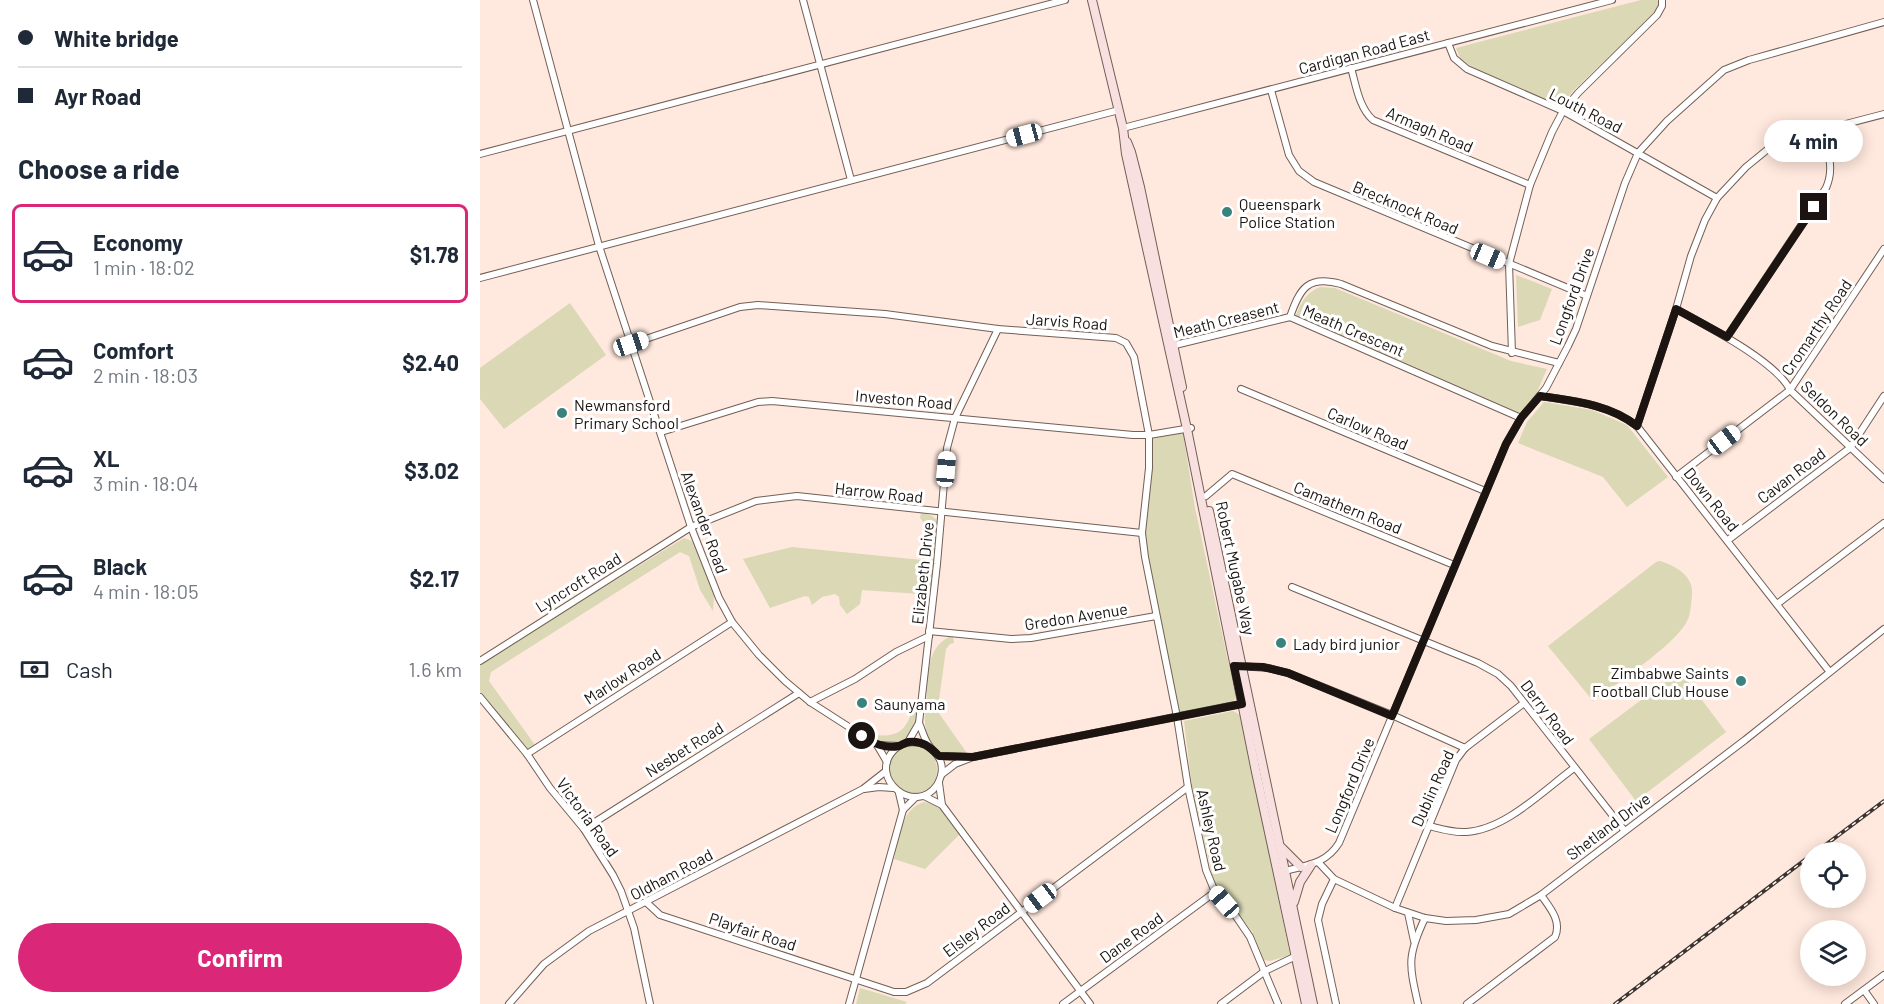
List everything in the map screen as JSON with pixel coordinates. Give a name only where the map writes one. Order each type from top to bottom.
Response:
[{"type":"main road","name":"Robert Mugabe Way","points":[[1092,0],[1125,139],[1131,152],[1140,187],[1238,666]]},
{"type":"main road","name":"Robert Mugabe Way","points":[[1189,429],[1206,496],[1306,1004]]},
{"type":"main road","name":"Robert Mugabe Way","points":[[1276,847],[1285,871],[1313,1004]]},
{"type":"main road","points":[[1276,847],[1301,867]]},
{"type":"main road","points":[[1293,906],[1300,882],[1315,864]]},
{"type":"street","name":"Alexander Road","points":[[533,0],[599,246],[705,566],[732,622],[759,655],[810,702],[877,745],[887,762]]},
{"type":"street","points":[[803,0],[851,180]]},
{"type":"street","points":[[480,154],[1065,0]]},
{"type":"street","name":"Cardigan Road East","points":[[1123,128],[1612,0]]},
{"type":"street","points":[[1512,353],[1509,264],[1530,185],[1552,132],[1563,111],[1585,85],[1657,15],[1662,0]]},
{"type":"street","name":"Longford Drive","points":[[1315,864],[1328,858],[1339,843],[1509,438],[1521,418],[1540,396],[1576,329],[1625,183],[1638,153],[1667,121],[1724,70],[1759,56],[1884,22]]},
{"type":"street","name":"Louth Road","points":[[1448,43],[1454,58],[1467,69],[1563,111],[1717,198]]},
{"type":"street","name":"Armagh Road","points":[[1351,68],[1361,102],[1373,120],[1530,185]]},
{"type":"street","name":"Brecknock Road","points":[[1271,90],[1289,155],[1293,164],[1306,178],[1587,296]]},
{"type":"street","points":[[480,278],[1119,110]]},
{"type":"street","points":[[1637,426],[1698,236],[1717,198],[1746,167],[1773,145],[1884,114]]},
{"type":"street","points":[[1727,337],[1826,188],[1831,177],[1831,165],[1821,130]]},
{"type":"street","name":"Cromarthy Road","points":[[1676,477],[1790,390],[1884,249]]},
{"type":"street","name":"Meath Crescent","points":[[1521,418],[1290,317],[1299,292],[1312,283],[1330,281],[1368,294],[1512,353],[1559,363]]},
{"type":"street","name":"Jarvis Road","points":[[631,344],[740,307],[758,305],[885,314],[998,329],[1116,338],[1123,341],[1134,357],[1149,435],[1149,468],[1142,533],[1156,616],[1178,717]]},
{"type":"street","name":"Seldon Road","points":[[1676,309],[1727,337],[1781,375],[1790,390],[1884,479]]},
{"type":"street","name":"Meath Creasent","points":[[1171,346],[1290,317]]},
{"type":"street","name":"Elizabeth Drive","points":[[908,742],[919,723],[948,448],[955,418],[998,329]]},
{"type":"street","name":"Carlow Road","points":[[1241,389],[1485,491]]},
{"type":"street","name":"Down Road","points":[[1540,396],[1599,407],[1626,418],[1637,426],[1829,671]]},
{"type":"street","name":"Cavan Road","points":[[1728,540],[1850,447],[1884,396]]},
{"type":"street","name":"Investon Road","points":[[661,432],[758,402],[772,400],[1133,435],[1189,429]]},
{"type":"street","name":"Camathern Road","points":[[1206,496],[1232,474],[1454,566]]},
{"type":"street","name":"Harrow Road","points":[[691,527],[756,501],[797,496],[1142,533]]},
{"type":"street","points":[[1777,604],[1884,523]]},
{"type":"street","name":"Lyncroft Road","points":[[480,661],[691,527]]},
{"type":"street","name":"Derry Road","points":[[1292,587],[1424,640],[1498,674],[1511,686],[1624,830]]},
{"type":"street","name":"Gredon Avenue","points":[[929,634],[1031,638],[1156,616]]},
{"type":"street","name":"Marlow Road","points":[[527,754],[732,622]]},
{"type":"street","name":"Shetland Drive","points":[[1315,864],[1334,879],[1395,908],[1425,918],[1446,921],[1476,920],[1509,914],[1541,895],[1745,740],[1884,629]]},
{"type":"street","points":[[810,702],[852,681],[896,652],[929,634]]},
{"type":"street","points":[[1238,666],[1269,668],[1288,673],[1465,748]]},
{"type":"street","name":"Nesbet Road","points":[[584,829],[799,693]]},
{"type":"street","name":"Victoria Road","points":[[480,698],[527,754],[550,788],[584,829],[613,875],[634,928],[650,1004]]},
{"type":"street","points":[[942,774],[955,764],[973,757],[1245,703]]},
{"type":"street","name":"Dublin Road","points":[[1395,908],[1453,768],[1465,748],[1524,703]]},
{"type":"street","name":"Ashley Road","points":[[1178,717],[1188,787],[1206,870],[1215,892],[1244,926],[1278,1004]]},
{"type":"street","points":[[919,723],[929,746],[939,756],[942,774],[939,783],[924,796],[916,797],[899,793],[888,780],[886,771],[887,762],[894,750],[908,742],[919,742],[929,746]]},
{"type":"street","points":[[877,745],[899,746]]},
{"type":"street","points":[[939,756],[973,757]]},
{"type":"street","points":[[1429,826],[1466,832],[1487,828],[1517,811],[1574,768]]},
{"type":"street","name":"Oldham Road","points":[[509,1004],[534,974],[555,955],[589,931],[863,789],[886,771]]},
{"type":"street","points":[[939,783],[942,805]]},
{"type":"street","name":"Elsley Road","points":[[855,980],[894,992],[913,990],[927,983],[1188,787]]},
{"type":"street","name":"Oldham Road","points":[[863,789],[893,788]]},
{"type":"street","points":[[849,1004],[903,810],[899,793]]},
{"type":"street","points":[[924,796],[942,805],[1090,1004]]},
{"type":"street","points":[[903,810],[916,797]]},
{"type":"street","points":[[1282,891],[1285,871],[1315,864]]},
{"type":"street","points":[[1334,879],[1322,904],[1318,920],[1336,1004]]},
{"type":"street","name":"Dane Road","points":[[1063,1004],[1215,892]]},
{"type":"street","points":[[1467,1004],[1555,937],[1558,929],[1557,921],[1541,895]]},
{"type":"street","name":"Playfair Road","points":[[646,902],[660,915],[808,962],[855,980]]},
{"type":"street","points":[[1408,913],[1414,942]]},
{"type":"street","points":[[1418,1004],[1410,962],[1414,942],[1425,918]]},
{"type":"street","points":[[1221,1004],[1265,970],[1296,956]]},
{"type":"street","points":[[1845,1004],[1884,975]]},
{"type":"street","points":[[1864,990],[1874,1004]]},
{"type":"shaded area","points":[[1641,0],[1657,0],[1659,4],[1656,11],[1573,91],[1562,105],[1515,87],[1469,65],[1460,58],[1456,48]]},
{"type":"shaded area","points":[[1516,275],[1552,289],[1540,320],[1518,327]]},
{"type":"shaded area","points":[[1320,287],[1335,288],[1511,361],[1547,369],[1536,394],[1520,413],[1296,315],[1305,298]]},
{"type":"shaded area","points":[[570,303],[606,355],[504,429],[480,399],[480,368]]},
{"type":"shaded area","points":[[1544,402],[1592,410],[1627,425],[1668,477],[1627,507],[1603,477],[1518,443],[1527,422]]},
{"type":"shaded area","points":[[1183,433],[1195,508],[1236,698],[1230,703],[1181,713],[1178,709],[1144,533],[1152,468],[1152,438]]},
{"type":"shaded area","points":[[921,513],[934,517],[938,524],[929,614],[917,613],[920,594],[862,590],[860,604],[847,614],[840,605],[839,597],[835,594],[822,597],[812,605],[809,597],[805,596],[770,608],[743,559],[792,547],[922,560],[926,525],[920,518]]},
{"type":"shaded area","points":[[684,538],[692,541],[714,595],[713,611],[700,590],[689,556],[680,552],[491,672],[489,681],[535,745],[528,751],[480,691],[480,666],[502,650]]},
{"type":"shaded area","points":[[1660,561],[1678,569],[1690,582],[1692,595],[1688,619],[1682,629],[1660,651],[1593,701],[1548,646]]},
{"type":"shaded area","points":[[949,637],[953,637],[954,643],[946,649],[938,707],[926,706],[929,667],[935,649]]},
{"type":"shaded area","points":[[1680,671],[1726,732],[1636,801],[1589,739]]},
{"type":"shaded area","points":[[912,711],[917,712],[916,721],[913,729],[903,740],[889,744],[872,738],[873,735],[894,734],[903,729]]},
{"type":"shaded area","points":[[1233,711],[1240,715],[1290,955],[1270,961],[1264,960],[1252,931],[1218,889],[1213,879],[1192,787],[1184,721]]},
{"type":"shaded area","points":[[925,712],[938,712],[967,753],[945,753],[933,746],[926,729]]},
{"type":"shaded area","points":[[913,746],[930,753],[937,770],[930,787],[913,794],[896,787],[889,770],[896,753]]},
{"type":"shaded area","points":[[924,802],[941,810],[960,834],[925,869],[894,859],[902,825],[910,811]]},
{"type":"shaded area","points":[[860,988],[907,1002],[905,1004],[856,1004]]},
{"type":"railway","points":[[1829,842],[1884,801]]},
{"type":"railway","points":[[1615,1004],[1800,864]]},
{"type":"place","name":"Queenspark Police Station","points":[[1227,212]]},
{"type":"place","name":"Newmansford Primary School","points":[[562,413]]},
{"type":"place","name":"Lady bird junior","points":[[1281,643]]},
{"type":"place","name":"Zimbabwe Saints Football Club House","points":[[1741,681]]},
{"type":"place","name":"Saunyama","points":[[862,703]]},
{"type":"route","points":[[862,736],[877,745],[899,746],[908,742],[919,742],[929,746],[939,756],[973,757],[1242,704],[1234,666],[1263,667],[1288,673],[1392,716],[1485,491],[1506,444],[1521,418],[1540,396],[1599,407],[1616,413],[1637,426],[1676,309],[1727,337],[1814,207]]}]
